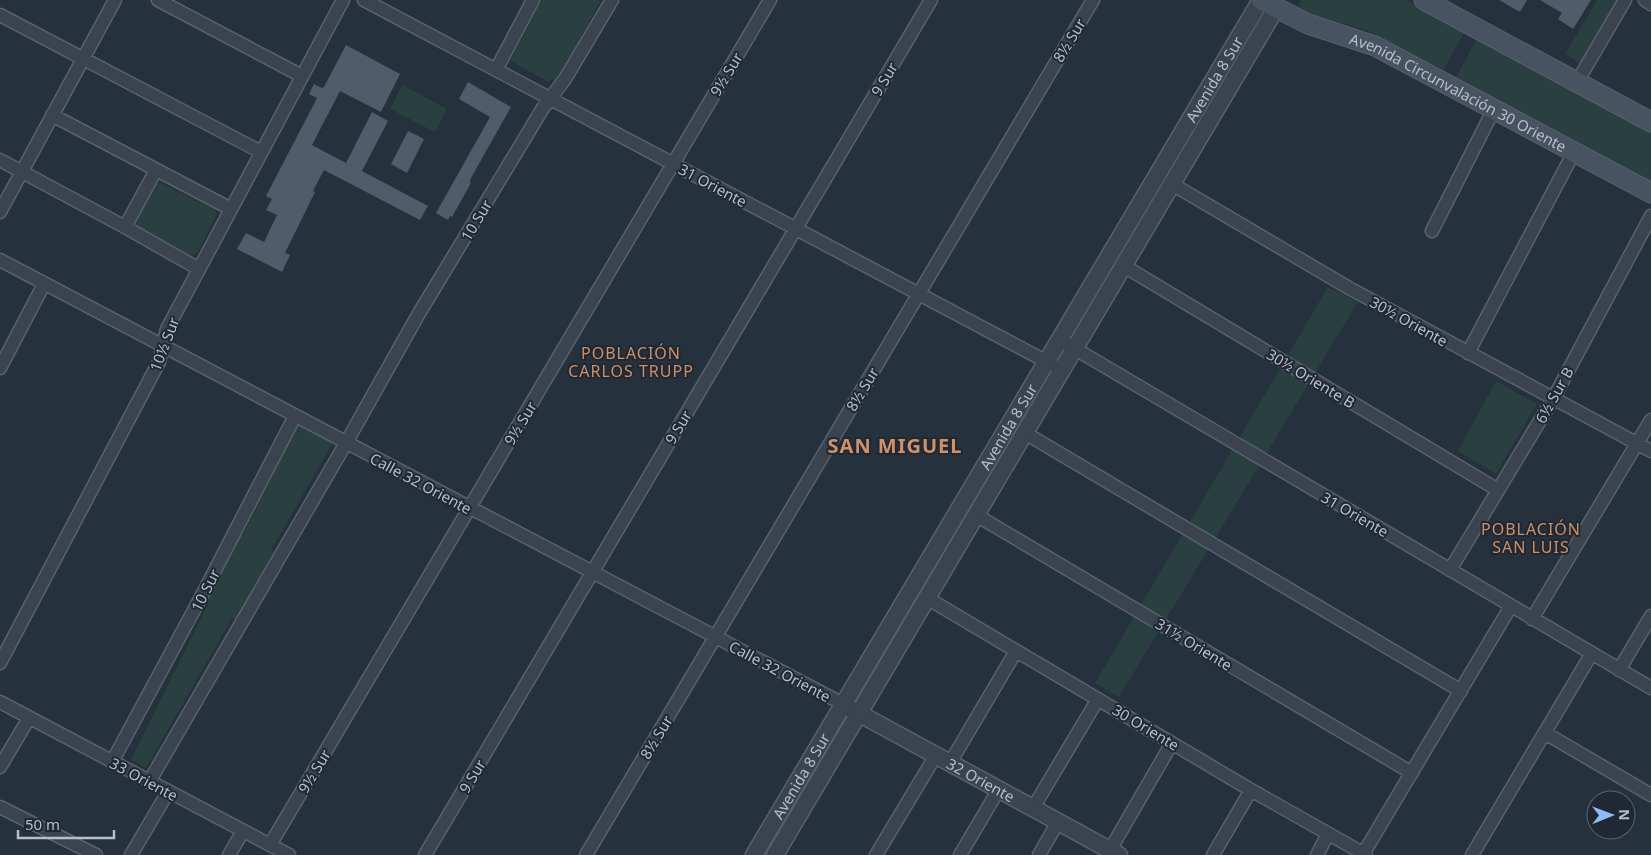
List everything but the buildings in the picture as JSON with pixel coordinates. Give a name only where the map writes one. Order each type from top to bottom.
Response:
[{"type":"main road","points":[[1424,0],[1651,122]]},
{"type":"main road","name":"Avenida Circunvalación 30 Oriente","points":[[1268,2],[1308,24],[1375,46],[1651,193]]},
{"type":"street","points":[[0,212],[115,0]]},
{"type":"street","points":[[158,0],[302,76]]},
{"type":"street","name":"10½ Sur","points":[[0,663],[159,362],[167,329],[343,0]]},
{"type":"street","points":[[496,70],[534,0]]},
{"type":"street","name":"10 Sur","points":[[149,782],[346,443],[418,314],[550,98],[565,79],[612,0]]},
{"type":"street","name":"9½ Sur","points":[[270,845],[770,0]]},
{"type":"street","name":"9 Sur","points":[[425,855],[931,0]]},
{"type":"street","name":"8½ Sur","points":[[586,855],[1093,0]]},
{"type":"street","points":[[1577,82],[1626,0]]},
{"type":"street","points":[[1645,0],[1651,4]]},
{"type":"street","name":"31 Oriente","points":[[368,1],[1062,370]]},
{"type":"street","name":"Avenida 8 Sur","points":[[775,855],[1172,184],[1268,2]]},
{"type":"street","name":"Avenida 8 Sur","points":[[754,855],[1047,361],[1268,2]]},
{"type":"street","points":[[0,16],[261,152]]},
{"type":"street","points":[[1432,231],[1494,110]]},
{"type":"street","points":[[52,115],[231,210]]},
{"type":"street","points":[[1468,353],[1574,152]]},
{"type":"street","points":[[0,160],[199,269]]},
{"type":"street","points":[[125,227],[156,170]]},
{"type":"street","name":"30½ Oriente","points":[[1172,184],[1349,288],[1651,451]]},
{"type":"street","name":"6½ Sur B","points":[[1450,570],[1553,399],[1651,216]]},
{"type":"street","name":"Calle 32 Oriente","points":[[0,260],[843,704]]},
{"type":"street","name":"30½ Oriente B","points":[[1124,266],[1498,490]]},
{"type":"street","points":[[0,368],[44,284]]},
{"type":"street","name":"31 Oriente","points":[[1060,340],[1651,688]]},
{"type":"street","name":"10 Sur","points":[[112,762],[200,599],[234,530],[295,416]]},
{"type":"street","points":[[1532,619],[1651,420]]},
{"type":"street","points":[[1025,433],[1461,691]]},
{"type":"street","name":"31½ Oriente","points":[[976,515],[1412,773]]},
{"type":"street","name":"30 Oriente","points":[[927,598],[1251,790],[1364,854]]},
{"type":"street","points":[[1364,854],[1511,606]]},
{"type":"street","points":[[1619,670],[1651,616]]},
{"type":"street","points":[[950,763],[1016,651]]},
{"type":"street","points":[[1472,855],[1592,653]]},
{"type":"street","points":[[1033,808],[1098,699]]},
{"type":"street","name":"33 Oriente","points":[[0,702],[290,855]]},
{"type":"street","name":"32 Oriente","points":[[843,704],[1115,852]]},
{"type":"street","points":[[0,767],[29,718]]},
{"type":"street","points":[[1545,732],[1651,795]]},
{"type":"street","points":[[1115,852],[1172,742]]},
{"type":"street","points":[[876,855],[936,755]]},
{"type":"street","points":[[960,855],[999,789]]},
{"type":"street","points":[[1213,855],[1251,790]]},
{"type":"street","points":[[131,855],[168,792]]},
{"type":"street","points":[[0,807],[96,855]]},
{"type":"street","points":[[1039,855],[1058,822]]},
{"type":"street","points":[[229,855],[243,831]]},
{"type":"street","points":[[1317,855],[1328,834]]},
{"type":"green space","points":[[542,0],[601,0],[557,82],[552,79],[549,82],[510,61]]},
{"type":"green space","points":[[1301,0],[1406,0],[1465,32],[1443,70],[1367,30],[1295,11]]},
{"type":"green space","points":[[1597,0],[1622,0],[1582,65],[1565,54]]},
{"type":"green space","points":[[1477,37],[1651,129],[1651,184],[1454,82]]},
{"type":"green space","points":[[402,85],[447,109],[435,132],[390,109]]},
{"type":"green space","points":[[160,183],[216,210],[216,216],[197,253],[191,256],[138,227],[136,221],[155,184]]},
{"type":"green space","points":[[1328,287],[1358,302],[1119,697],[1095,683]]},
{"type":"green space","points":[[1496,381],[1537,404],[1496,474],[1458,451]]},
{"type":"green space","points":[[300,421],[335,439],[271,550],[276,554],[241,623],[232,618],[146,768],[131,760],[208,604],[200,599],[235,530],[243,535]]},
{"type":"district","name":"POBLACIÓN CARLOS TRUPP","points":[[631,362]]},
{"type":"district","name":"SAN MIGUEL","points":[[895,445]]},
{"type":"district","name":"POBLACIÓN SAN LUIS","points":[[1531,538]]}]
